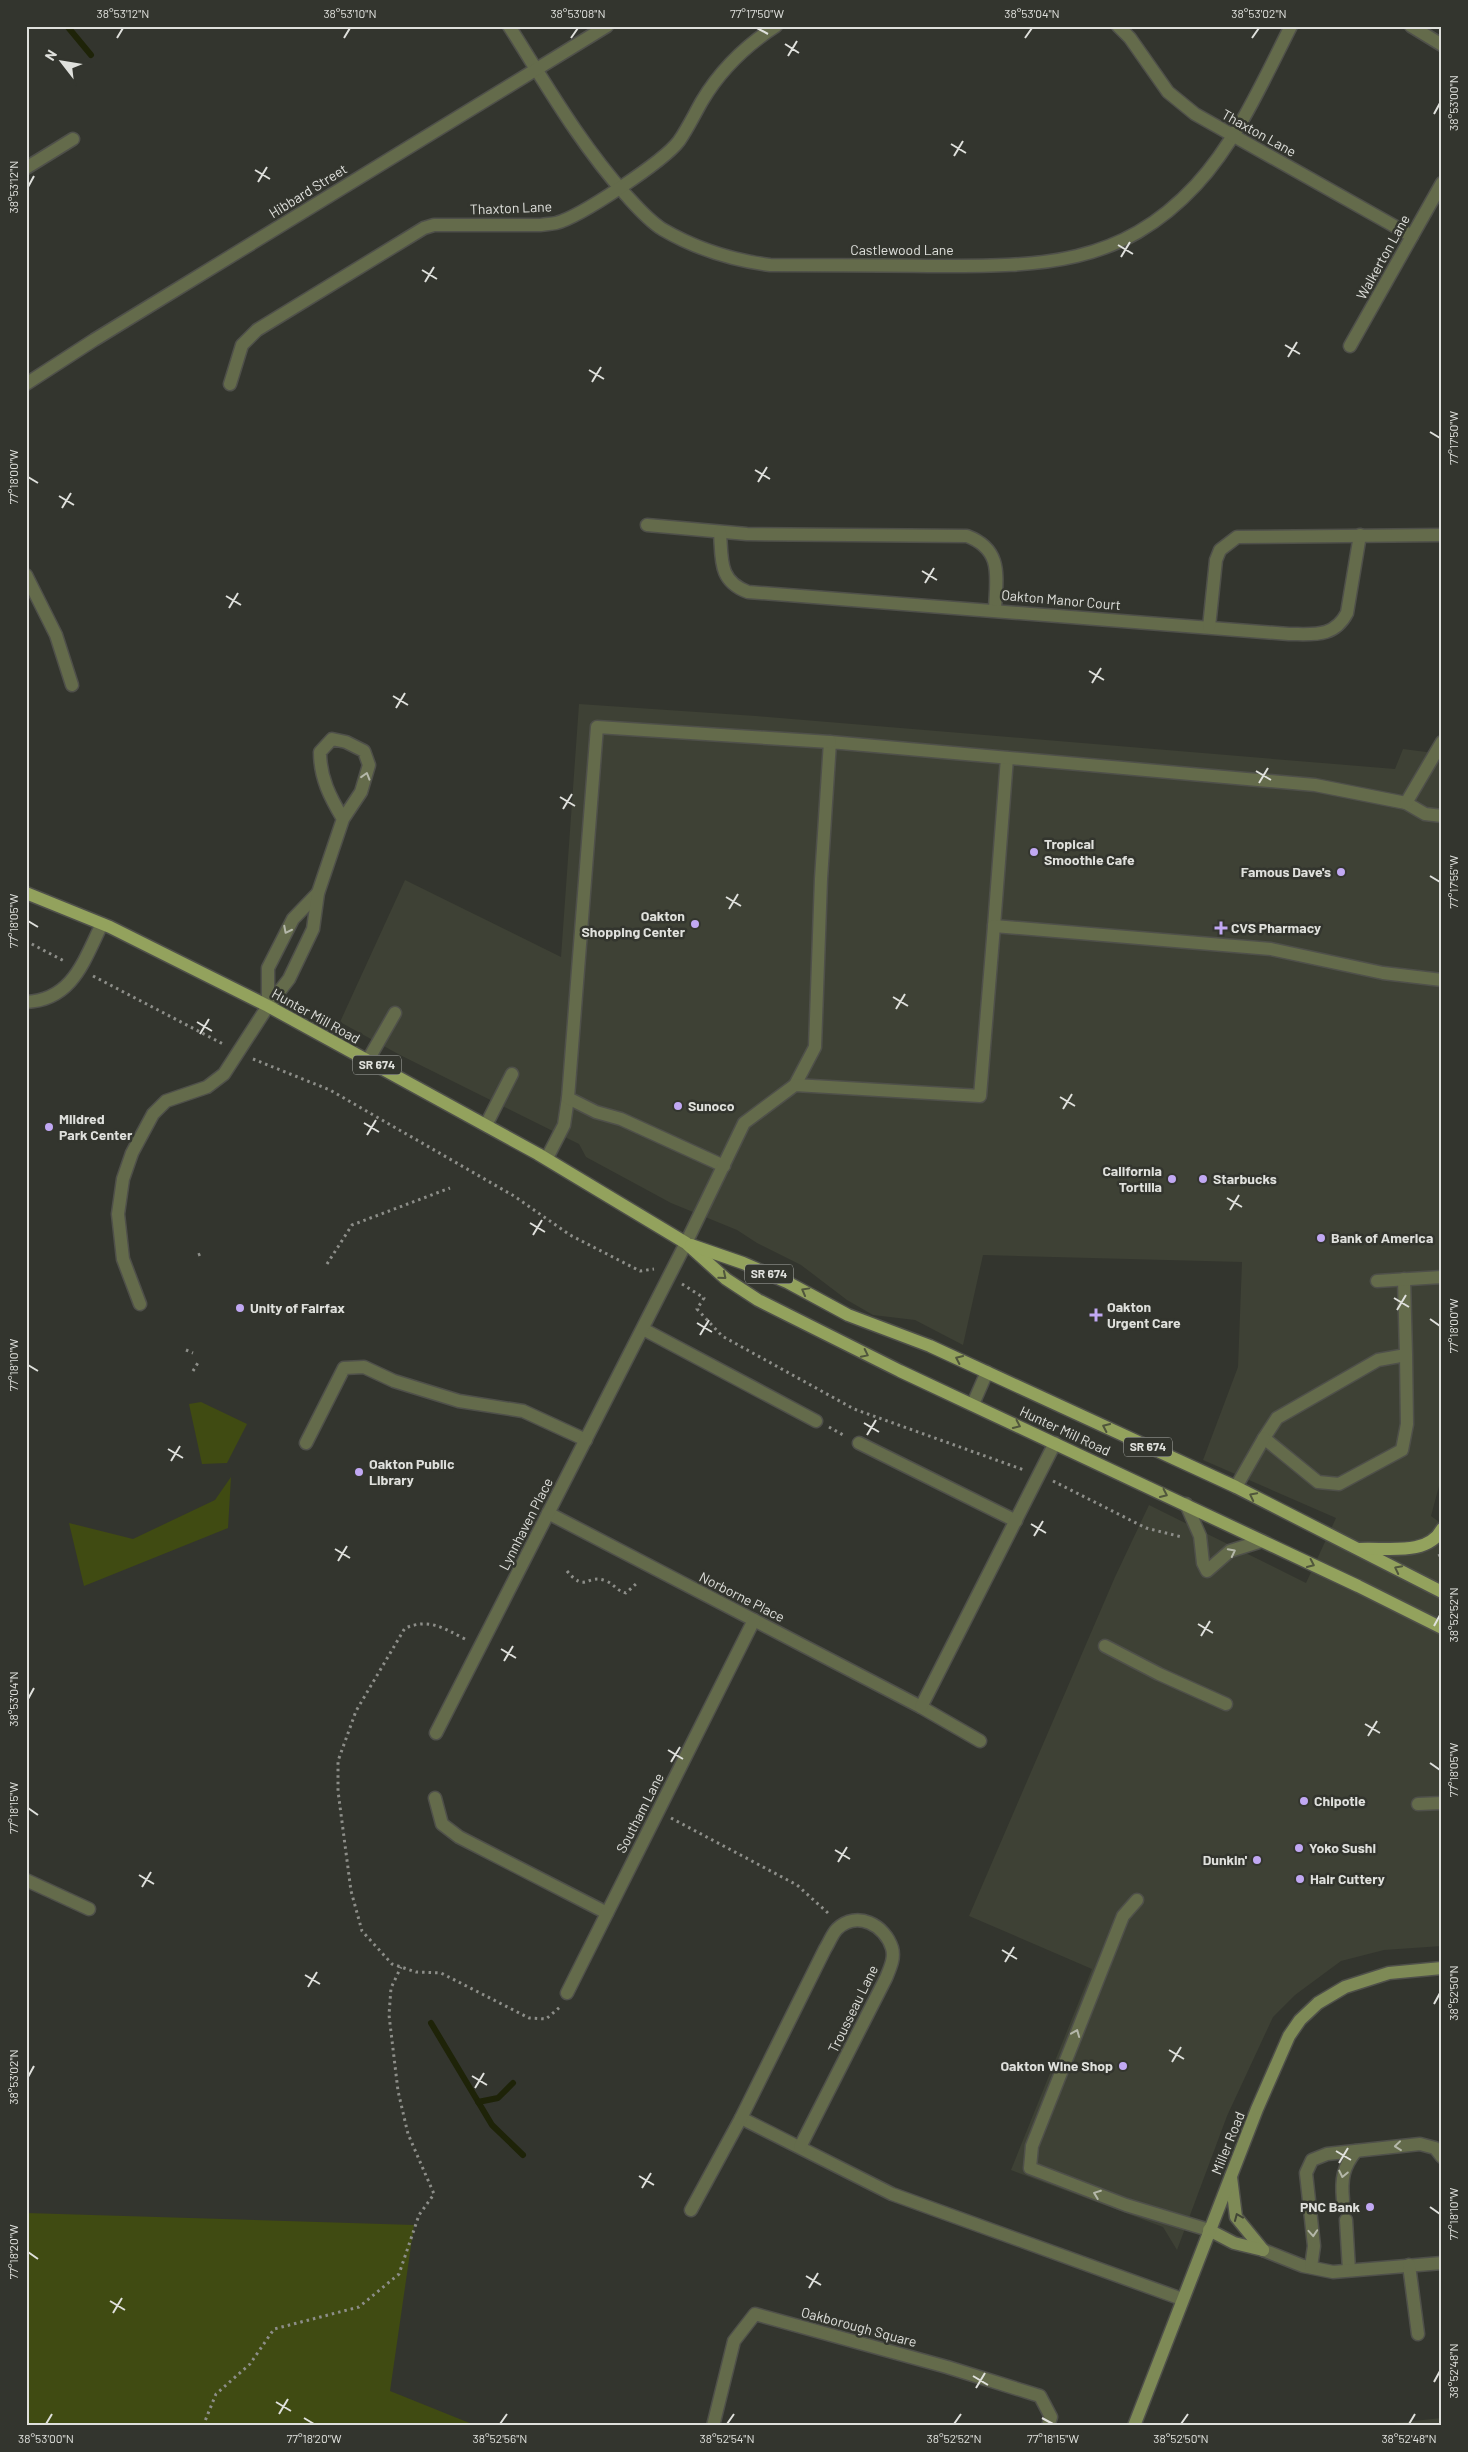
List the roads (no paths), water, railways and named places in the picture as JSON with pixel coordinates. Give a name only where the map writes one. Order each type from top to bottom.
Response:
[{"type":"main road","name":"Hunter Mill Road","points":[[26,893],[102,924],[268,1006],[547,1158],[686,1244],[726,1279],[758,1300],[846,1345],[1186,1504],[1442,1628]]},
{"type":"main road","name":"Hunter Mill Road","points":[[686,1244],[743,1263],[787,1282],[848,1314],[930,1346],[987,1372],[1236,1488],[1442,1592]]},
{"type":"main road","points":[[1358,1549],[1396,1549],[1423,1546],[1439,1535],[1442,1529]]},
{"type":"street","name":"Castlewood Lane","points":[[509,26],[590,153],[644,214],[661,228],[700,249],[740,261],[770,265],[1032,265],[1062,261],[1094,252],[1122,240],[1152,223],[1197,184],[1232,135],[1258,91],[1291,26]]},
{"type":"street","name":"Hibbard Street","points":[[26,384],[94,340],[607,26]]},
{"type":"street","name":"Thaxton Lane","points":[[230,384],[242,345],[257,330],[424,228],[434,225],[556,223],[580,212],[619,187],[660,160],[677,143],[715,81],[734,58],[751,43],[776,26]]},
{"type":"street","name":"Thaxton Lane","points":[[1118,26],[1130,38],[1176,100],[1232,135],[1412,236]]},
{"type":"street","points":[[1410,26],[1442,45]]},
{"type":"street","points":[[26,168],[73,139]]},
{"type":"street","name":"Walkerton Lane","points":[[1350,346],[1442,183]]},
{"type":"street","points":[[647,524],[720,532],[967,536],[978,540],[986,547],[995,560],[997,570],[995,610]]},
{"type":"street","name":"Oakton Manor Court","points":[[720,532],[723,569],[727,579],[738,588],[748,592],[1209,626],[1289,634],[1317,634],[1335,630],[1342,622],[1347,614],[1360,535]]},
{"type":"street","points":[[1209,626],[1216,560],[1220,550],[1227,542],[1244,535],[1442,535]]},
{"type":"street","points":[[26,575],[53,627],[72,685]]},
{"type":"street","points":[[547,1158],[564,1125],[568,1098],[597,727],[830,742],[1315,785],[1406,803],[1424,814],[1442,816]]},
{"type":"street","points":[[140,1304],[123,1259],[118,1214],[123,1180],[132,1153],[153,1114],[166,1101],[207,1087],[224,1074],[268,1006],[289,979],[313,929],[318,893],[344,819],[361,792],[369,766],[364,751],[346,742],[332,739],[320,752],[320,770],[330,796],[344,819]]},
{"type":"street","points":[[830,742],[821,880],[815,1047],[795,1085],[980,1096],[1007,758]]},
{"type":"street","points":[[1406,803],[1442,742]]},
{"type":"street","points":[[268,1006],[268,968],[293,918],[318,893]]},
{"type":"street","points":[[26,1002],[49,999],[72,981],[102,924]]},
{"type":"street","points":[[994,926],[1271,949],[1382,973],[1442,980]]},
{"type":"street","points":[[368,1060],[395,1013]]},
{"type":"street","points":[[486,1125],[512,1074]]},
{"type":"street","name":"Lynnhaven Place","points":[[436,1733],[686,1244],[744,1123],[795,1085]]},
{"type":"street","points":[[568,1098],[596,1112],[621,1119],[724,1166]]},
{"type":"street","points":[[1377,1280],[1442,1277]]},
{"type":"street","points":[[1264,1438],[1318,1482],[1339,1484],[1402,1450],[1407,1424],[1404,1279]]},
{"type":"street","points":[[643,1329],[816,1421]]},
{"type":"street","points":[[1236,1488],[1264,1438],[1278,1418],[1378,1360],[1406,1355]]},
{"type":"street","points":[[306,1443],[344,1368],[364,1367],[394,1381],[459,1402],[523,1411],[586,1440]]},
{"type":"street","points":[[973,1404],[987,1372]]},
{"type":"street","points":[[859,1443],[1016,1521]]},
{"type":"street","points":[[921,1707],[1055,1443]]},
{"type":"street","points":[[1186,1504],[1200,1536],[1203,1563],[1208,1571],[1230,1552],[1262,1541]]},
{"type":"street","name":"Norborne Place","points":[[548,1513],[921,1707],[980,1741]]},
{"type":"street","name":"Southam Lane","points":[[567,1993],[754,1620]]},
{"type":"street","points":[[1105,1646],[1159,1674],[1226,1704]]},
{"type":"street","points":[[435,1798],[442,1824],[459,1837],[607,1913]]},
{"type":"street","points":[[1418,1804],[1442,1803]]},
{"type":"street","points":[[26,1880],[89,1909]]},
{"type":"street","points":[[1137,1900],[1122,1916],[1032,2146],[1030,2168],[1143,2210],[1209,2230],[1234,2243],[1263,2250],[1311,2267],[1333,2272],[1442,2262]]},
{"type":"street","name":"Trousseau Lane","points":[[691,2210],[741,2118],[837,1928],[855,1919],[867,1921],[883,1930],[892,1948],[893,1960],[886,1978],[800,2147]]},
{"type":"street","name":"Miller Road","points":[[1134,2426],[1209,2230],[1275,2065],[1289,2036],[1300,2020],[1318,2003],[1345,1987],[1389,1973],[1442,1968]]},
{"type":"street","points":[[741,2118],[892,2194],[1182,2300]]},
{"type":"street","points":[[1311,2267],[1314,2246],[1306,2173],[1312,2160],[1327,2154],[1420,2144],[1435,2148],[1442,2157]]},
{"type":"street","points":[[1343,2200],[1341,2183],[1345,2165],[1356,2151]]},
{"type":"street","points":[[1231,2176],[1236,2217],[1263,2250]]},
{"type":"street","points":[[1346,2220],[1349,2270]]},
{"type":"street","points":[[1409,2265],[1418,2334]]},
{"type":"street","name":"Oakborough Square","points":[[713,2426],[734,2341],[755,2314],[947,2367],[1040,2396],[1051,2417],[1048,2426]]},
{"type":"waterway","points":[[67,26],[91,55]]},
{"type":"waterway","points":[[431,2023],[492,2125],[523,2155]]},
{"type":"waterway","points":[[478,2102],[498,2098],[513,2083]]},
{"type":"place","name":"Tropical Smoothie Cafe","points":[[1034,852]]},
{"type":"place","name":"Famous Dave's","points":[[1341,872]]},
{"type":"place","name":"Oakton Shopping Center","points":[[695,924]]},
{"type":"place","name":"CVS Pharmacy","points":[[1221,928]]},
{"type":"place","name":"Sunoco","points":[[678,1106]]},
{"type":"place","name":"Mildred Park Center","points":[[49,1127]]},
{"type":"place","name":"California Tortilla","points":[[1172,1179]]},
{"type":"place","name":"Starbucks","points":[[1203,1179]]},
{"type":"place","name":"Bank of America","points":[[1321,1238]]},
{"type":"place","name":"Unity of Fairfax","points":[[240,1308]]},
{"type":"place","name":"Oakton Urgent Care","points":[[1096,1315]]},
{"type":"place","name":"Oakton Public Library","points":[[359,1472]]},
{"type":"place","name":"Chipotle","points":[[1304,1801]]},
{"type":"place","name":"Yoko Sushi","points":[[1299,1848]]},
{"type":"place","name":"Dunkin'","points":[[1257,1860]]},
{"type":"place","name":"Hair Cuttery","points":[[1300,1879]]},
{"type":"place","name":"Oakton Wine Shop","points":[[1123,2066]]},
{"type":"place","name":"PNC Bank","points":[[1370,2207]]}]
